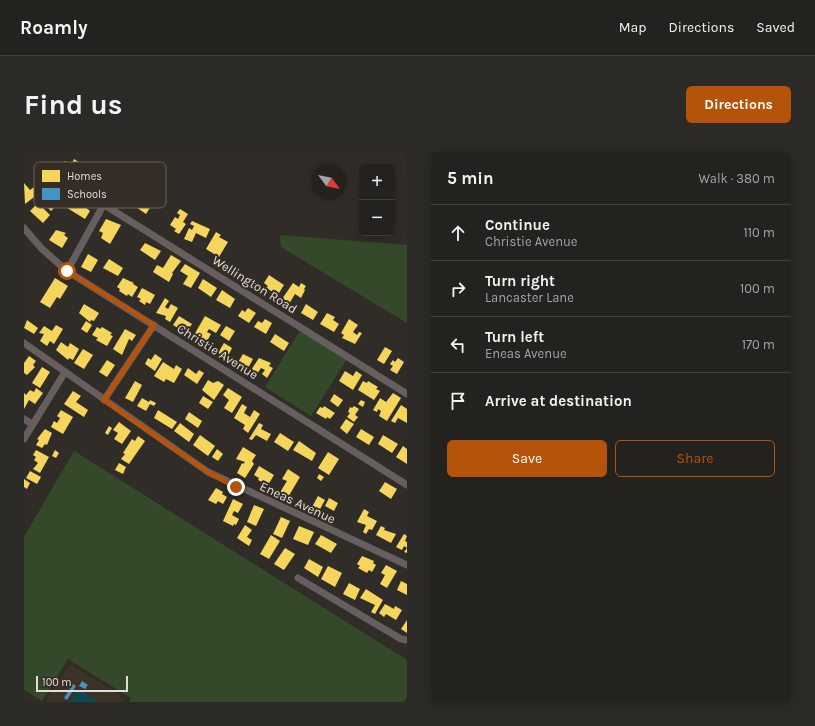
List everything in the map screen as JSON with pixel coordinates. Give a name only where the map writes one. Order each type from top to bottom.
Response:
[{"type":"street","points":[[67,271],[102,208]]},
{"type":"street","name":"Wellington Road","points":[[110,208],[407,394]]},
{"type":"street","name":"Christie Avenue","points":[[24,228],[42,249],[67,271],[407,485]]},
{"type":"street","points":[[104,400],[154,325]]},
{"type":"street","name":"Eneas Avenue","points":[[24,343],[208,472],[407,566]]},
{"type":"street","points":[[24,439],[65,372]]},
{"type":"street","points":[[24,419],[32,424]]},
{"type":"street","points":[[298,578],[401,639],[407,640]]},
{"type":"shaded area","points":[[70,664],[126,699],[124,702],[45,702]]},
{"type":"green space","points":[[280,235],[407,245],[407,323],[281,247]]},
{"type":"green space","points":[[301,329],[347,359],[311,416],[265,387]]},
{"type":"green space","points":[[74,451],[407,660],[407,702],[129,702],[131,698],[68,659],[42,701],[24,690],[24,537]]},
{"type":"water","points":[[78,689],[98,701],[70,702]]},
{"type":"building: Homes","points":[[24,183],[30,190],[34,187],[34,197],[25,204]]},
{"type":"building: Homes","points":[[34,207],[43,208],[50,215],[43,223],[30,211]]},
{"type":"building: Homes","points":[[67,208],[86,208],[90,211],[85,219]]},
{"type":"building: Homes","points":[[137,208],[150,208],[146,214]]},
{"type":"building: Homes","points":[[180,209],[188,214],[183,222],[186,224],[179,234],[174,231],[176,229],[170,225],[175,217],[178,219],[180,215],[177,213]]},
{"type":"building: Homes","points":[[106,219],[121,225],[110,244],[101,238],[103,233],[99,231]]},
{"type":"building: Homes","points":[[192,221],[210,229],[206,238],[196,233],[192,242],[184,239],[189,228],[192,230],[194,226],[190,224]]},
{"type":"building: Homes","points":[[56,230],[66,233],[64,235],[68,238],[62,248],[49,240]]},
{"type":"building: Homes","points":[[216,232],[221,235],[219,237],[228,242],[219,257],[206,249]]},
{"type":"building: Homes","points":[[145,243],[161,251],[155,260],[140,250]]},
{"type":"building: Homes","points":[[88,254],[98,260],[91,272],[81,267]]},
{"type":"building: Homes","points":[[171,255],[181,261],[172,273],[173,274],[169,282],[153,272],[157,265],[163,268]]},
{"type":"building: Homes","points":[[109,259],[123,268],[118,276],[103,268]]},
{"type":"building: Homes","points":[[185,264],[200,273],[191,288],[183,284],[188,276],[180,271]]},
{"type":"building: Homes","points":[[269,275],[284,285],[279,293],[275,290],[273,292],[266,288],[268,286],[264,283]]},
{"type":"building: Homes","points":[[55,278],[68,286],[60,299],[57,297],[50,308],[40,302]]},
{"type":"building: Homes","points":[[123,278],[134,283],[133,284],[138,287],[132,297],[119,291],[120,289],[117,287]]},
{"type":"building: Homes","points":[[203,279],[217,288],[211,297],[198,288]]},
{"type":"building: Homes","points":[[293,283],[299,287],[301,283],[306,286],[301,298],[295,294],[289,304],[282,299]]},
{"type":"building: Homes","points":[[142,288],[155,295],[150,304],[146,302],[145,305],[139,301],[141,299],[137,297]]},
{"type":"building: Homes","points":[[222,290],[235,299],[230,308],[216,300]]},
{"type":"building: Homes","points":[[165,298],[169,301],[165,307],[168,309],[171,304],[178,308],[170,322],[165,319],[166,316],[156,313]]},
{"type":"building: Homes","points":[[84,304],[99,313],[94,321],[91,320],[90,322],[79,313]]},
{"type":"building: Homes","points":[[306,304],[318,312],[313,320],[301,313]]},
{"type":"building: Homes","points":[[248,308],[256,313],[249,323],[238,316],[242,310],[245,312]]},
{"type":"building: Homes","points":[[327,313],[335,317],[333,320],[339,324],[334,332],[320,324]]},
{"type":"building: Homes","points":[[179,316],[192,324],[186,333],[173,325]]},
{"type":"building: Homes","points":[[205,316],[221,325],[216,333],[209,329],[207,332],[211,334],[206,343],[194,335]]},
{"type":"building: Homes","points":[[265,319],[272,323],[266,334],[254,327],[258,321],[262,323]]},
{"type":"building: Homes","points":[[349,319],[358,325],[353,332],[357,335],[359,332],[362,333],[355,344],[342,338],[344,335],[341,333]]},
{"type":"building: Homes","points":[[27,320],[38,328],[34,334],[24,328]]},
{"type":"building: Homes","points":[[86,321],[92,325],[87,333],[81,329]]},
{"type":"building: Homes","points":[[56,325],[63,329],[54,344],[50,341],[47,346],[40,341],[44,334],[39,333],[44,326],[52,331]]},
{"type":"building: Homes","points":[[226,326],[235,331],[229,341],[220,335]]},
{"type":"building: Homes","points":[[97,327],[100,329],[102,327],[112,333],[110,335],[113,336],[107,346],[96,340],[98,338],[92,335]]},
{"type":"building: Homes","points":[[125,329],[136,335],[132,341],[129,339],[122,355],[113,349]]},
{"type":"building: Homes","points":[[275,334],[289,343],[284,351],[270,342]]},
{"type":"building: Homes","points":[[61,342],[68,347],[70,343],[79,349],[73,360],[69,358],[68,360],[56,350]]},
{"type":"building: Homes","points":[[224,343],[232,348],[227,358],[218,353]]},
{"type":"building: Homes","points":[[385,347],[392,351],[384,364],[377,360]]},
{"type":"building: Homes","points":[[83,349],[93,355],[84,369],[74,363]]},
{"type":"building: Homes","points":[[155,354],[162,359],[155,371],[145,364],[148,358],[151,360]]},
{"type":"building: Homes","points":[[243,354],[253,359],[247,370],[237,364]]},
{"type":"building: Homes","points":[[29,356],[36,361],[33,365],[35,367],[27,375],[24,373],[24,363]]},
{"type":"building: Homes","points":[[259,358],[271,363],[269,366],[273,368],[267,378],[262,374],[265,370],[261,368],[257,374],[251,370]]},
{"type":"building: Homes","points":[[398,358],[404,362],[397,374],[390,370],[393,366],[390,364],[393,360],[395,362]]},
{"type":"building: Homes","points":[[107,360],[115,365],[107,377],[99,372]]},
{"type":"building: Homes","points":[[163,362],[174,369],[176,365],[182,369],[174,383],[166,379],[164,382],[154,376]]},
{"type":"building: Homes","points":[[42,367],[50,372],[40,388],[32,383]]},
{"type":"building: Homes","points":[[188,368],[196,374],[199,370],[204,373],[197,384],[184,375]]},
{"type":"building: Homes","points":[[345,371],[353,376],[356,371],[362,375],[353,390],[339,381]]},
{"type":"building: Homes","points":[[208,380],[213,383],[218,381],[224,385],[214,400],[202,390]]},
{"type":"building: Homes","points":[[135,381],[142,385],[133,402],[125,398]]},
{"type":"building: Homes","points":[[363,381],[367,383],[368,381],[378,387],[376,389],[380,391],[374,400],[358,390]]},
{"type":"building: Homes","points":[[36,388],[43,393],[35,404],[29,400],[24,409],[24,393],[26,395],[30,390],[34,392]]},
{"type":"building: Homes","points":[[228,388],[242,397],[232,413],[224,408],[229,400],[223,395]]},
{"type":"building: Homes","points":[[73,391],[81,396],[76,402],[88,410],[84,417],[64,404]]},
{"type":"building: Homes","points":[[393,393],[401,398],[387,421],[379,416],[381,411],[378,409],[377,412],[373,410],[380,398],[386,402]]},
{"type":"building: Homes","points":[[334,394],[343,400],[338,407],[330,401]]},
{"type":"building: Homes","points":[[203,396],[213,402],[208,409],[199,403]]},
{"type":"building: Homes","points":[[142,398],[149,402],[150,400],[156,403],[154,406],[150,404],[146,411],[137,406]]},
{"type":"building: Homes","points":[[361,400],[365,402],[363,407],[358,404]]},
{"type":"building: Homes","points":[[242,404],[247,407],[244,413],[250,417],[254,410],[260,414],[248,433],[243,429],[245,425],[234,418]]},
{"type":"building: Homes","points":[[401,405],[407,409],[407,423],[398,418],[395,423],[391,421]]},
{"type":"building: Homes","points":[[324,406],[335,413],[330,419],[327,417],[326,419],[316,413],[320,407],[323,408]]},
{"type":"building: Homes","points":[[354,406],[359,409],[355,415],[358,417],[354,422],[347,417],[350,413],[348,412],[350,407],[352,408]]},
{"type":"building: Homes","points":[[61,410],[73,417],[63,434],[51,427],[54,421],[57,423],[60,418],[57,416]]},
{"type":"building: Homes","points":[[158,410],[177,422],[172,429],[154,418]]},
{"type":"building: Homes","points":[[189,412],[202,421],[198,428],[185,419]]},
{"type":"building: Homes","points":[[346,419],[354,424],[347,434],[340,428]]},
{"type":"building: Homes","points":[[119,422],[131,431],[122,444],[114,439],[118,433],[113,430]]},
{"type":"building: Homes","points":[[180,423],[194,434],[189,442],[174,431]]},
{"type":"building: Homes","points":[[259,423],[263,425],[261,429],[271,434],[267,441],[256,435],[252,440],[249,439]]},
{"type":"building: Homes","points":[[109,426],[112,428],[108,435],[105,433]]},
{"type":"building: Homes","points":[[45,429],[52,433],[47,445],[45,444],[42,448],[36,445],[39,440],[37,439]]},
{"type":"building: Homes","points":[[361,429],[374,437],[369,445],[356,437]]},
{"type":"building: Homes","points":[[280,433],[294,442],[288,451],[274,442]]},
{"type":"building: Homes","points":[[200,435],[215,446],[208,456],[193,445]]},
{"type":"building: Homes","points":[[383,435],[398,444],[392,453],[378,444]]},
{"type":"building: Homes","points":[[138,436],[145,441],[129,464],[121,459],[132,439],[135,441]]},
{"type":"building: Homes","points":[[299,441],[316,453],[312,461],[293,450]]},
{"type":"building: Homes","points":[[403,446],[407,449],[407,464],[396,457]]},
{"type":"building: Homes","points":[[243,447],[256,455],[252,461],[254,464],[245,478],[237,473],[242,463],[243,464],[245,462],[236,459]]},
{"type":"building: Homes","points":[[217,449],[223,454],[218,461],[212,457]]},
{"type":"building: Homes","points":[[36,450],[49,457],[40,473],[33,469],[38,463],[34,460],[36,457],[33,455]]},
{"type":"building: Homes","points":[[55,450],[59,453],[56,458],[52,456]]},
{"type":"building: Homes","points":[[328,452],[339,459],[329,475],[318,468]]},
{"type":"building: Homes","points":[[119,463],[126,467],[123,474],[115,470]]},
{"type":"building: Homes","points":[[259,466],[274,475],[268,485],[258,480],[259,478],[254,475]]},
{"type":"building: Homes","points":[[288,469],[300,477],[287,499],[279,494],[287,481],[282,479]]},
{"type":"building: Homes","points":[[30,471],[41,477],[37,484],[26,478]]},
{"type":"building: Homes","points":[[319,474],[324,477],[321,481],[317,478]]},
{"type":"building: Homes","points":[[24,479],[30,483],[27,489],[24,487]]},
{"type":"building: Homes","points":[[385,482],[397,489],[391,499],[379,491]]},
{"type":"building: Homes","points":[[216,488],[223,492],[222,494],[227,497],[223,504],[218,501],[216,504],[208,500]]},
{"type":"building: Homes","points":[[318,496],[325,500],[319,511],[312,507]]},
{"type":"building: Homes","points":[[329,498],[338,503],[334,511],[325,506]]},
{"type":"building: Homes","points":[[233,499],[243,504],[238,513],[234,511],[232,515],[239,519],[236,525],[234,524],[233,526],[223,521]]},
{"type":"building: Homes","points":[[254,505],[264,509],[256,526],[247,522]]},
{"type":"building: Homes","points":[[364,509],[369,512],[367,516],[377,521],[372,530],[369,529],[366,534],[363,532],[366,525],[357,522]]},
{"type":"building: Homes","points":[[281,517],[290,521],[282,538],[273,534]]},
{"type":"building: Homes","points":[[245,525],[252,530],[247,537],[252,540],[249,546],[237,538]]},
{"type":"building: Homes","points":[[299,526],[314,532],[308,545],[293,539]]},
{"type":"building: Homes","points":[[381,526],[385,528],[384,530],[396,534],[391,543],[376,535]]},
{"type":"building: Homes","points":[[404,534],[407,536],[405,541],[407,542],[407,548],[404,546],[402,550],[396,547]]},
{"type":"building: Homes","points":[[271,535],[280,541],[269,559],[260,554]]},
{"type":"building: Homes","points":[[321,535],[337,544],[331,553],[315,544]]},
{"type":"building: Homes","points":[[285,548],[295,554],[284,570],[274,564]]},
{"type":"building: Homes","points":[[362,556],[374,561],[373,563],[376,565],[372,572],[369,570],[367,573],[358,568],[360,566],[357,564]]},
{"type":"building: Homes","points":[[309,559],[323,567],[318,577],[304,568]]},
{"type":"building: Homes","points":[[386,565],[397,571],[387,588],[380,584],[385,575],[381,573]]},
{"type":"building: Homes","points":[[328,566],[342,573],[335,587],[321,579]]},
{"type":"building: Homes","points":[[401,581],[407,584],[407,595],[397,590]]},
{"type":"building: Homes","points":[[349,583],[360,589],[355,600],[343,594]]},
{"type":"building: Homes","points":[[366,589],[383,600],[375,614],[371,612],[375,605],[360,598]]},
{"type":"building: Homes","points":[[385,604],[394,609],[395,606],[402,610],[396,620],[386,614],[384,617],[379,613]]},
{"type":"building: Homes","points":[[407,620],[407,633],[401,629]]},
{"type":"building: Schools","points":[[82,681],[88,685],[85,689],[79,686]]},
{"type":"building: Schools","points":[[73,684],[76,686],[67,700],[64,698]]},
{"type":"route","points":[[67,271],[154,325],[104,400],[208,472],[236,487]]}]
